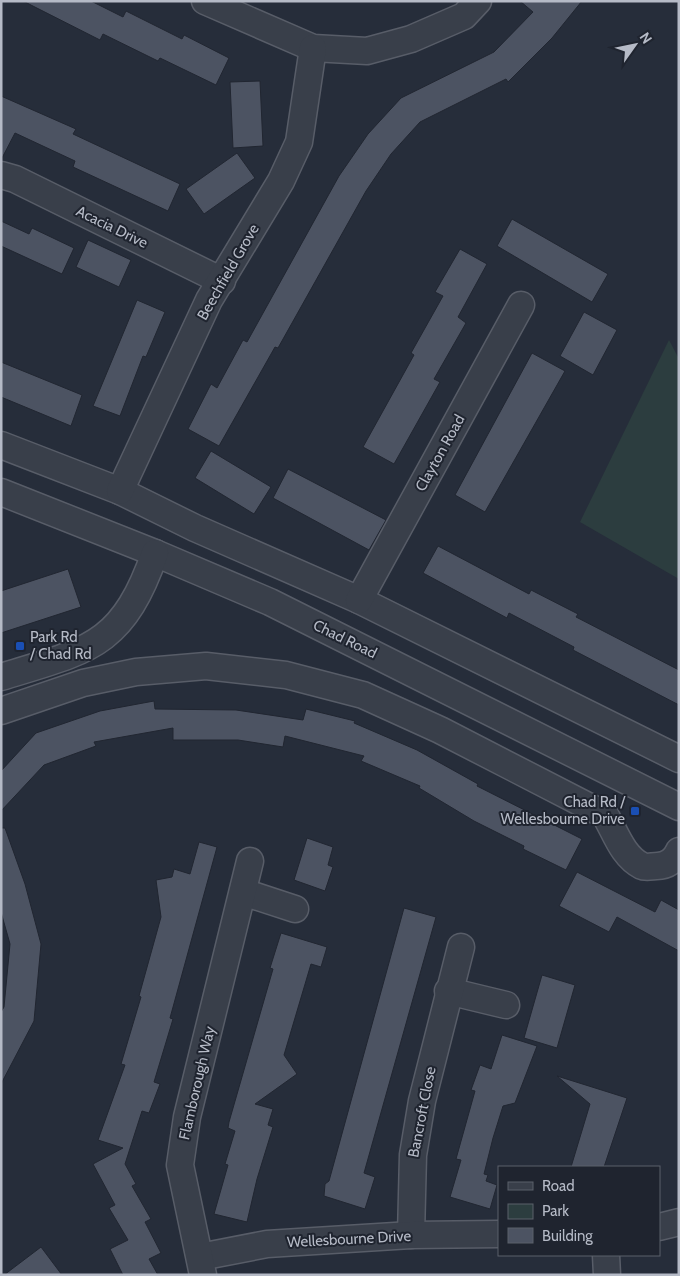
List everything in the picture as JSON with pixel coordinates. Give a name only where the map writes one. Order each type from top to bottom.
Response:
[{"type":"street","points":[[205,1],[313,48],[367,51],[411,40],[464,16],[478,1]]},
{"type":"street","name":"Beechfield Grove","points":[[120,491],[210,300],[281,181],[299,142],[313,48]]},
{"type":"street","name":"Acacia Drive","points":[[1,175],[15,179],[222,281]]},
{"type":"street","name":"Clayton Road","points":[[359,600],[521,305]]},
{"type":"street","points":[[1,445],[120,491],[195,528],[359,600],[679,759]]},
{"type":"street","name":"Chad Road","points":[[1,492],[155,553],[323,628],[679,807]]},
{"type":"street","points":[[1,677],[76,654],[100,641],[121,622],[143,588],[155,553]]},
{"type":"street","points":[[1,711],[82,683],[136,672],[206,666],[286,675],[363,695],[440,730],[604,815],[616,838],[630,856],[642,866],[661,866],[678,858]]},
{"type":"street","name":"Flamborough Way","points":[[201,1266],[180,1165],[187,1117],[250,861]]},
{"type":"street","points":[[243,892],[295,909]]},
{"type":"street","name":"Bancroft Close","points":[[411,1235],[413,1155],[422,1101],[448,991],[461,947]]},
{"type":"street","points":[[448,991],[506,1006]]},
{"type":"street","points":[[660,1227],[679,1222]]},
{"type":"street","name":"Wellesbourne Drive","points":[[201,1266],[267,1244],[411,1235],[498,1234]]},
{"type":"street","points":[[606,1256],[607,1275]]},
{"type":"green space","points":[[669,340],[679,359],[679,579],[580,522]]},
{"type":"building","points":[[23,1],[91,1],[123,17],[126,11],[182,39],[184,35],[229,58],[216,85],[160,58],[158,61],[103,34],[100,40]]},
{"type":"building","points":[[520,1],[582,1],[552,38],[508,82],[506,79],[420,122],[391,154],[366,191],[278,348],[275,347],[219,446],[188,429],[211,384],[217,388],[243,340],[247,342],[339,176],[368,134],[401,98],[494,52],[533,12]]},
{"type":"building","points":[[260,81],[263,146],[233,148],[230,82]]},
{"type":"building","points":[[1,96],[76,129],[73,134],[180,184],[168,211],[73,167],[75,161],[15,133],[1,160]]},
{"type":"building","points":[[237,153],[255,178],[204,214],[186,189]]},
{"type":"building","points":[[512,219],[608,274],[592,302],[497,246]]},
{"type":"building","points":[[1,221],[29,234],[32,228],[74,248],[62,274],[1,246]]},
{"type":"building","points":[[88,240],[131,260],[119,287],[76,267]]},
{"type":"building","points":[[460,249],[487,264],[458,317],[466,323],[434,379],[440,382],[394,464],[363,447],[414,355],[411,353],[443,296],[435,292]]},
{"type":"building","points":[[137,300],[165,312],[146,357],[143,356],[120,416],[93,406]]},
{"type":"building","points":[[584,312],[617,330],[593,375],[560,356]]},
{"type":"building","points":[[532,353],[565,371],[485,512],[455,495]]},
{"type":"building","points":[[1,362],[82,395],[71,426],[1,397]]},
{"type":"building","points":[[211,451],[271,487],[254,514],[195,478]]},
{"type":"building","points":[[288,469],[386,520],[369,550],[273,498]]},
{"type":"building","points":[[438,546],[529,594],[531,590],[578,614],[576,617],[679,670],[679,705],[573,650],[574,647],[509,613],[507,618],[423,573]]},
{"type":"building","points":[[68,569],[81,607],[1,633],[1,591]]},
{"type":"building","points":[[154,701],[155,709],[236,710],[303,720],[306,709],[355,721],[354,723],[417,750],[478,784],[477,786],[582,839],[566,870],[523,849],[524,846],[474,821],[419,788],[420,786],[361,761],[364,756],[285,736],[283,747],[238,740],[173,740],[173,728],[94,742],[96,746],[44,765],[1,811],[1,771],[36,733],[100,711]]},
{"type":"building","points":[[1,828],[5,828],[25,884],[41,944],[34,1021],[1,1084],[1,1012],[4,1007],[10,944],[1,912]]},
{"type":"building","points":[[307,838],[333,847],[328,865],[333,867],[325,891],[294,880]]},
{"type":"building","points":[[199,842],[217,847],[170,1018],[173,1019],[154,1082],[160,1084],[149,1113],[142,1111],[125,1164],[136,1184],[132,1186],[151,1219],[145,1222],[161,1253],[149,1259],[158,1275],[123,1275],[110,1249],[128,1240],[109,1208],[115,1205],[93,1164],[123,1148],[98,1140],[125,1065],[121,1064],[141,997],[139,996],[161,917],[156,880],[172,877],[174,869],[190,874]]},
{"type":"building","points":[[577,872],[655,912],[661,900],[679,910],[679,951],[617,917],[609,932],[559,906]]},
{"type":"building","points":[[404,908],[436,917],[364,1173],[375,1177],[365,1209],[324,1196],[325,1184],[329,1181]]},
{"type":"building","points":[[281,933],[327,947],[321,967],[311,964],[284,1055],[297,1074],[255,1104],[273,1109],[268,1125],[273,1127],[257,1179],[247,1222],[214,1214],[228,1165],[225,1164],[235,1131],[228,1128],[229,1122],[273,969],[270,968]]},
{"type":"building","points":[[542,975],[575,985],[557,1048],[524,1038]]},
{"type":"building","points":[[502,1035],[537,1046],[515,1103],[503,1106],[493,1138],[484,1174],[488,1175],[486,1181],[497,1185],[490,1209],[450,1197],[461,1160],[456,1159],[475,1091],[471,1090],[480,1065],[491,1069]]},
{"type":"building","points":[[557,1076],[627,1098],[604,1166],[571,1166],[590,1104]]},
{"type":"building","points":[[41,1247],[62,1275],[4,1275]]},
{"type":"place","name":"Park Rd / Chad Rd","points":[[20,646]]},
{"type":"place","name":"Chad Rd / Wellesbourne Drive","points":[[635,811]]}]
